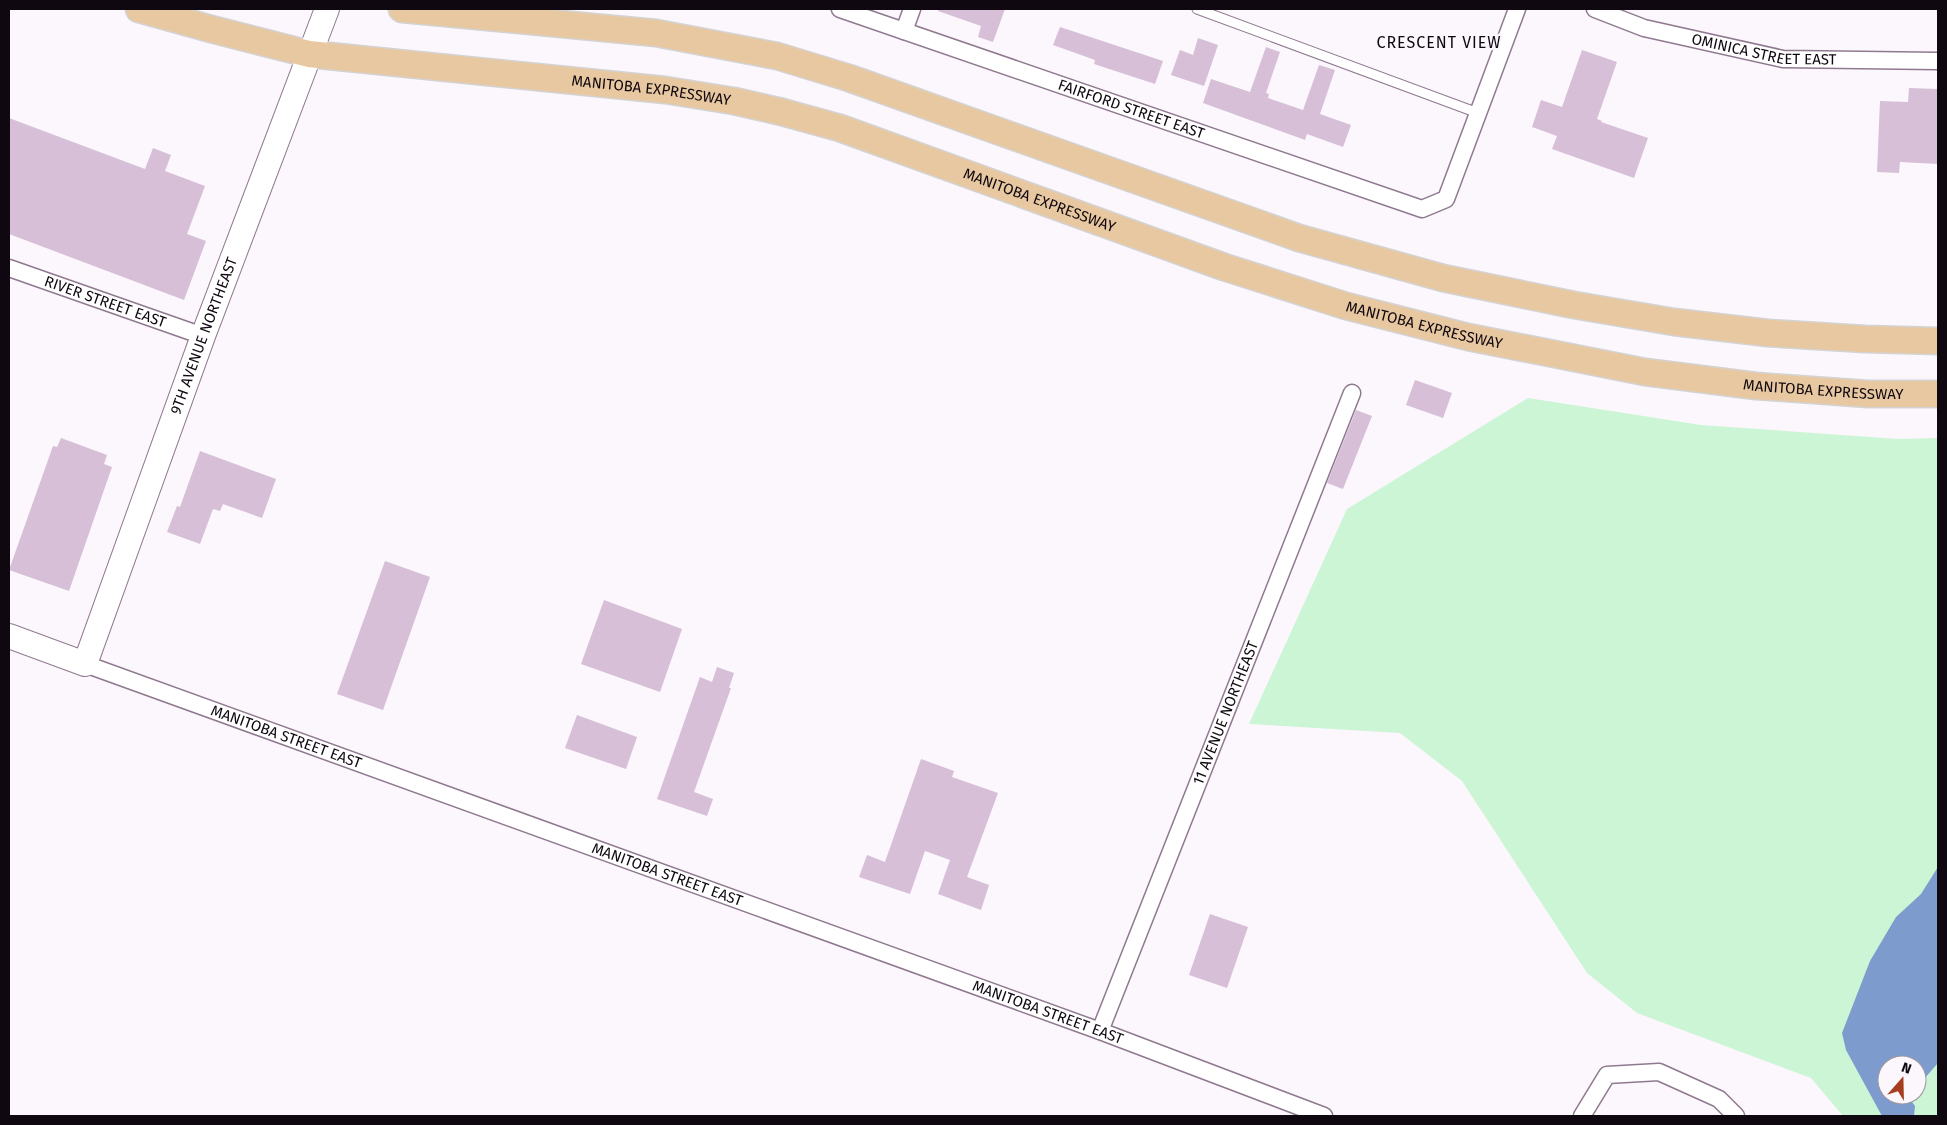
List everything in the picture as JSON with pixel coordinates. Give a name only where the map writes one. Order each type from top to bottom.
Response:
[{"type":"main road","name":"MANITOBA EXPRESSWAY","points":[[139,9],[309,54],[665,90],[734,101],[782,112],[840,128],[1243,273],[1346,306],[1458,334],[1645,372],[1756,386],[1868,394],[1938,394]]},
{"type":"main road","points":[[402,9],[656,33],[777,56],[849,78],[1299,238],[1443,278],[1574,305],[1683,323],[1768,333],[1938,341]]},
{"type":"street","name":"9TH AVENUE NORTHEAST","points":[[85,664],[203,336],[326,9]]},
{"type":"street","name":"FAIRFORD STREET EAST","points":[[840,9],[1422,209],[1446,199],[1478,113]]},
{"type":"street","points":[[904,31],[912,9]]},
{"type":"street","points":[[1478,113],[1517,9]]},
{"type":"street","name":"OMINICA STREET EAST","points":[[1595,9],[1644,28],[1783,60],[1938,61]]},
{"type":"street","name":"RIVER STREET EAST","points":[[9,268],[203,336]]},
{"type":"street","name":"11 AVENUE NORTHEAST","points":[[1100,1031],[1352,393]]},
{"type":"street","name":"MANITOBA STREET EAST","points":[[9,636],[1100,1031],[1324,1116]]},
{"type":"street","points":[[1582,1116],[1607,1075],[1659,1072],[1719,1099],[1736,1116]]},
{"type":"lane","points":[[1197,9],[1478,113]]},
{"type":"green space","points":[[1528,398],[1701,425],[1898,439],[1938,438],[1938,1116],[1843,1116],[1811,1078],[1637,1013],[1587,973],[1462,781],[1400,733],[1249,724],[1347,509]]},
{"type":"water","points":[[1938,867],[1938,1063],[1927,1076],[1927,1055],[1877,1055],[1877,1105],[1915,1106],[1914,1116],[1882,1116],[1846,1050],[1842,1033],[1870,961],[1896,917],[1921,894]]},
{"type":"building","points":[[939,9],[1005,9],[993,42],[978,37],[981,26],[938,11]]},
{"type":"building","points":[[1060,27],[1163,61],[1155,84],[1094,64],[1095,60],[1053,45]]},
{"type":"building","points":[[1198,38],[1218,45],[1204,86],[1171,75],[1180,50],[1193,55]]},
{"type":"building","points":[[1266,47],[1280,52],[1266,93],[1269,94],[1268,98],[1303,110],[1319,65],[1335,70],[1320,114],[1351,125],[1343,147],[1307,134],[1305,140],[1203,103],[1211,79],[1250,92]]},
{"type":"building","points":[[1582,50],[1617,62],[1597,119],[1648,138],[1634,178],[1552,149],[1557,136],[1532,127],[1541,100],[1562,107]]},
{"type":"building","points":[[1909,88],[1938,89],[1938,164],[1900,162],[1899,173],[1877,172],[1880,101],[1908,102]]},
{"type":"building","points":[[9,118],[145,169],[153,148],[171,155],[165,171],[205,186],[187,234],[206,241],[184,300],[9,234]]},
{"type":"building","points":[[1415,380],[1452,393],[1443,418],[1406,405]]},
{"type":"building","points":[[1356,410],[1372,416],[1343,489],[1327,483]]},
{"type":"building","points":[[61,438],[107,455],[104,464],[112,467],[69,591],[9,570],[53,446],[57,447]]},
{"type":"building","points":[[200,451],[276,479],[262,518],[223,504],[220,511],[213,509],[200,544],[167,532],[177,506],[180,507]]},
{"type":"building","points":[[385,561],[430,577],[383,710],[337,694]]},
{"type":"building","points":[[604,600],[682,629],[660,692],[581,664]]},
{"type":"building","points":[[717,667],[734,673],[729,688],[731,688],[694,792],[713,799],[707,816],[657,799],[700,677],[712,682]]},
{"type":"building","points":[[577,715],[637,737],[626,769],[565,748]]},
{"type":"building","points":[[921,759],[954,771],[952,777],[998,793],[967,877],[989,885],[981,910],[938,894],[950,860],[925,851],[910,894],[859,877],[867,855],[885,862]]},
{"type":"building","points":[[1210,914],[1248,927],[1227,988],[1189,975]]},
{"type":"district","name":"CRESCENT VIEW","points":[[1439,42]]}]
